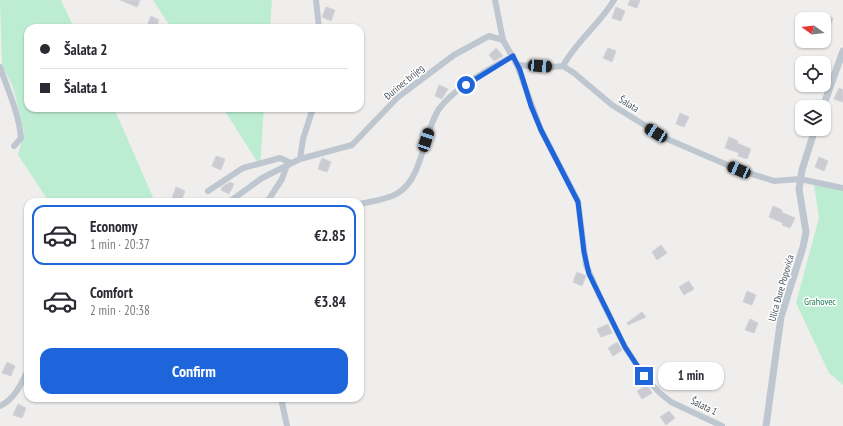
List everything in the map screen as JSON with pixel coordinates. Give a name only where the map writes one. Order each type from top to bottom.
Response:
[{"type":"street","points":[[316,0],[318,24]]},
{"type":"street","points":[[495,0],[503,40],[517,64],[563,66],[575,47],[614,0]]},
{"type":"street","name":"Đurinec brijeg","points":[[234,198],[251,185],[300,159],[352,145],[398,97],[454,55],[489,36],[503,40]]},
{"type":"street","points":[[826,100],[843,51]]},
{"type":"street","points":[[364,203],[393,196],[403,190],[416,170],[431,125],[440,108],[455,93],[500,62],[513,56]]},
{"type":"street","name":"Šalata 1","points":[[517,64],[541,130],[578,202],[586,265],[625,347],[644,376],[671,402],[722,426]]},
{"type":"street","name":"Šalata","points":[[563,66],[574,73],[612,105],[667,139],[739,170],[774,181],[800,179],[843,188]]},
{"type":"street","points":[[0,67],[20,130],[20,138],[14,146]]},
{"type":"street","points":[[300,159],[302,139],[312,112]]},
{"type":"street","name":"Ulica Đure Popovića","points":[[766,426],[781,317],[803,247],[806,232],[799,189],[800,179],[813,136]]},
{"type":"street","points":[[208,191],[243,168],[280,158],[289,164],[282,179],[270,198]]},
{"type":"street","points":[[0,406],[6,403],[18,390],[24,378]]},
{"type":"street","points":[[282,402],[287,426]]},
{"type":"green space","points":[[0,0],[61,0],[72,24],[24,24],[24,112],[116,112],[153,198],[46,198],[18,155],[24,132],[13,87],[2,65]]},
{"type":"green space","points":[[153,0],[272,0],[270,24],[168,24]]},
{"type":"green space","points":[[226,112],[264,112],[260,166]]},
{"type":"green space","name":"Grahovec","points":[[814,185],[843,190],[843,385],[829,373],[796,303],[819,218]]},
{"type":"building","points":[[120,0],[140,0],[137,7]]},
{"type":"building","points":[[630,0],[640,0],[637,8],[628,5]]},
{"type":"building","points":[[326,7],[335,10],[331,21],[322,17]]},
{"type":"building","points":[[616,7],[625,11],[621,21],[612,18]]},
{"type":"building","points":[[151,16],[159,20],[158,24],[148,24]]},
{"type":"building","points":[[496,48],[503,56],[494,61],[489,55]]},
{"type":"building","points":[[608,48],[616,51],[612,62],[603,58]]},
{"type":"building","points":[[439,85],[448,89],[442,99],[435,96]]},
{"type":"building","points":[[839,88],[843,90],[843,102],[834,99]]},
{"type":"building","points":[[680,113],[689,117],[684,127],[676,124]]},
{"type":"building","points":[[729,137],[738,141],[737,143],[751,149],[747,159],[738,156],[739,153],[725,148]]},
{"type":"building","points":[[216,156],[225,159],[221,170],[212,166]]},
{"type":"building","points":[[819,157],[828,161],[824,171],[815,167]]},
{"type":"building","points":[[322,158],[331,162],[327,172],[318,169]]},
{"type":"building","points":[[230,182],[234,184],[229,194],[221,190],[222,187]]},
{"type":"building","points":[[176,187],[185,191],[182,198],[172,198]]},
{"type":"building","points":[[773,206],[782,210],[781,212],[795,218],[790,228],[769,217]]},
{"type":"building","points":[[661,245],[667,253],[657,260],[652,252]]},
{"type":"building","points":[[577,272],[586,276],[582,286],[573,282]]},
{"type":"building","points":[[689,281],[694,289],[684,295],[679,287]]},
{"type":"building","points":[[747,291],[756,295],[752,305],[743,302]]},
{"type":"building","points":[[642,312],[646,317],[628,325],[627,323]]},
{"type":"building","points":[[750,319],[758,323],[754,333],[745,330]]},
{"type":"building","points":[[608,324],[612,333],[601,337],[597,329]]},
{"type":"building","points":[[617,342],[622,350],[613,356],[608,348]]},
{"type":"building","points":[[7,362],[15,366],[11,376],[2,373]]},
{"type":"building","points":[[647,385],[652,393],[642,399],[637,391]]},
{"type":"building","points":[[18,404],[26,408],[22,418],[13,415]]},
{"type":"building","points":[[669,411],[675,418],[666,425],[660,417]]},
{"type":"route","points":[[466,85],[500,62],[513,56],[520,70],[522,82],[541,130],[578,202],[583,232],[584,252],[589,274],[625,347],[634,363],[644,376]]}]
